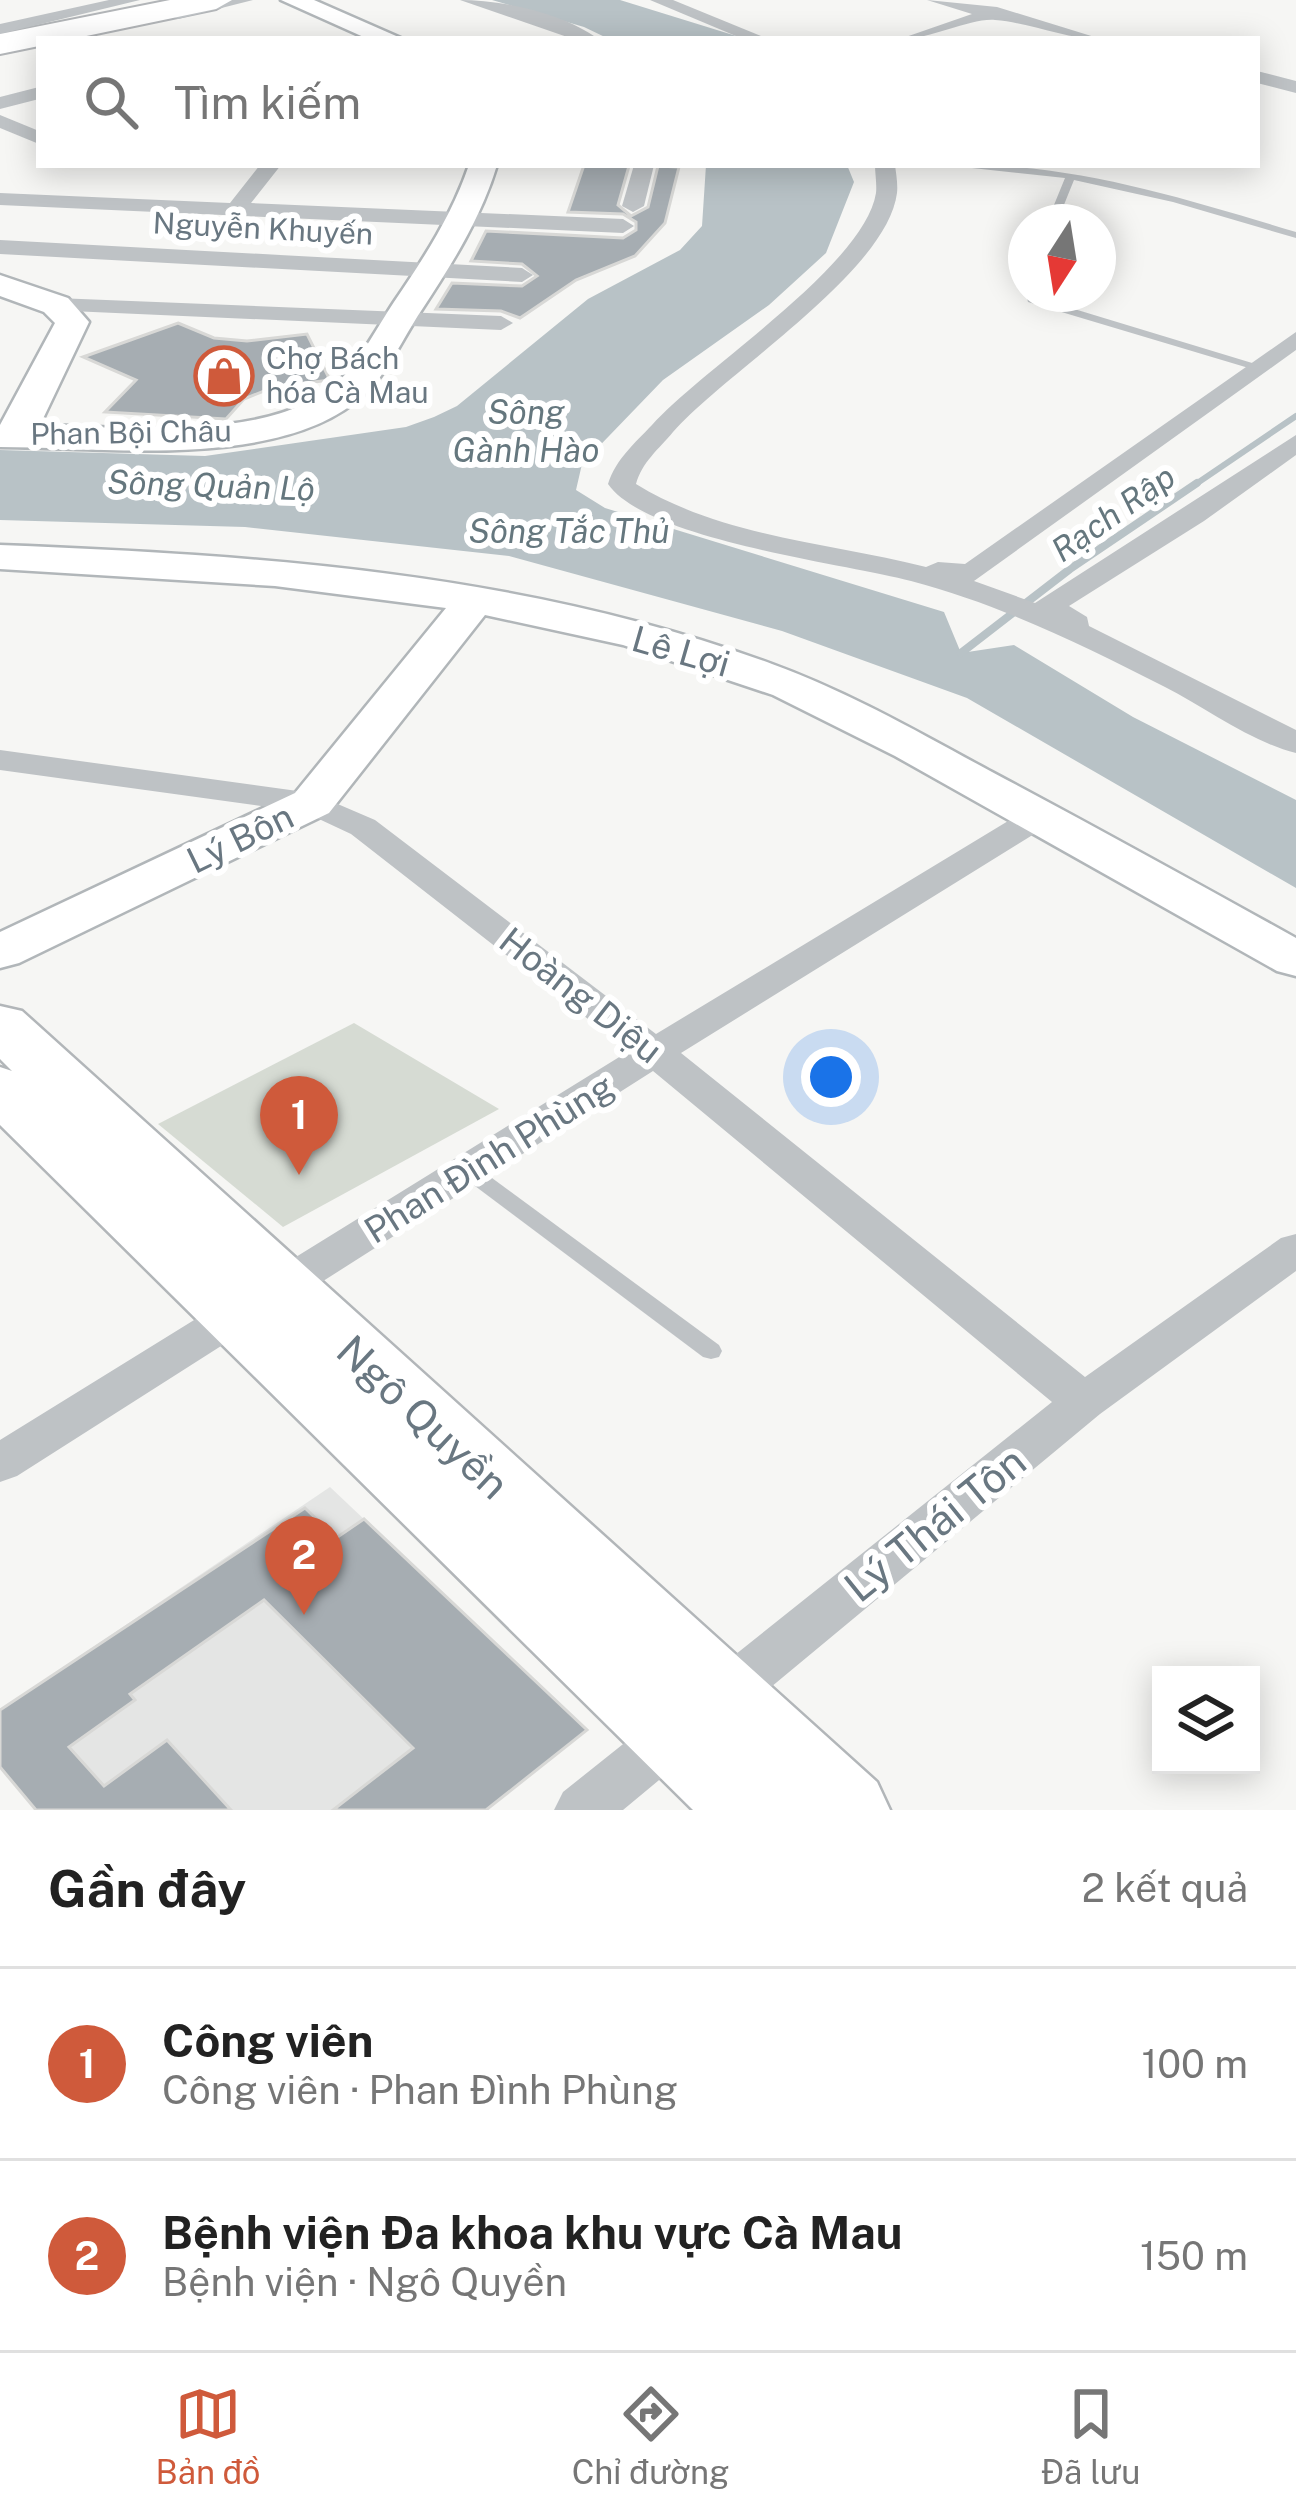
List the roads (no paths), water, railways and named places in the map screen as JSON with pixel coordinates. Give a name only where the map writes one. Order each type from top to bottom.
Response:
[{"type":"highway","points":[[0,32],[172,0]]},
{"type":"highway","points":[[54,36],[216,0]]},
{"type":"highway","points":[[0,48],[36,40]]},
{"type":"main road","name":"Ngô Quyền","points":[[0,1024],[260,1301],[698,1718],[846,1810]]},
{"type":"main road","name":"Ngô Quyền","points":[[0,1088],[260,1301]]},
{"type":"main road","name":"Ngô Quyền","points":[[698,1718],[752,1810]]},
{"type":"street","points":[[0,32],[132,0]]},
{"type":"street","points":[[73,36],[245,0]]},
{"type":"street","points":[[292,0],[382,36]]},
{"type":"street","points":[[468,0],[581,36]]},
{"type":"street","points":[[658,0],[751,36]]},
{"type":"street","points":[[935,0],[1080,36]]},
{"type":"street","points":[[919,36],[1032,0]]},
{"type":"street","points":[[0,48],[36,43]]},
{"type":"street","points":[[1260,78],[1296,87]]},
{"type":"street","points":[[0,103],[36,94]]},
{"type":"street","points":[[0,121],[34,133]]},
{"type":"street","points":[[0,138],[34,133]]},
{"type":"street","points":[[236,209],[269,168]]},
{"type":"street","name":"Phan Bội Châu","points":[[8,436],[205,435],[253,430],[337,401],[354,386],[433,268],[471,202],[482,168]]},
{"type":"street","points":[[0,199],[458,221],[628,216],[643,168]]},
{"type":"street","points":[[886,168],[891,186],[887,200],[854,254],[693,394],[630,465],[622,484],[636,496],[701,520],[839,560],[964,587],[1125,656],[1296,742]]},
{"type":"street","name":"Nguyễn Khuyến","points":[[0,247],[522,275]]},
{"type":"street","points":[[0,285],[56,305],[501,323]]},
{"type":"street","points":[[8,436],[72,322],[56,305]]},
{"type":"street","points":[[839,560],[970,573],[1296,339]]},
{"type":"street","points":[[1125,656],[1129,648],[1048,606],[1194,515],[1296,443]]},
{"type":"street","name":"Lê Lợi","points":[[0,557],[252,570],[473,602],[661,643],[760,675],[894,737],[1296,960]]},
{"type":"street","name":"Lý Bôn","points":[[0,952],[312,803],[473,602]]},
{"type":"street","name":"Hoàng Diệu","points":[[0,760],[312,803],[363,827],[655,1052],[1084,1402]]},
{"type":"street","name":"Phan Đình Phùng","points":[[0,1463],[470,1172],[836,936],[1040,816]]},
{"type":"street","name":"Lý Thái Tôn","points":[[582,1810],[1084,1402],[1296,1249]]},
{"type":"lane","points":[[1022,168],[1140,192],[1296,235]]},
{"type":"lane","points":[[1059,204],[1069,179]]},
{"type":"lane","points":[[1073,312],[1256,366]]},
{"type":"lane","points":[[470,1172],[711,1351]]},
{"type":"water","points":[[492,0],[620,0],[736,36],[603,36]]},
{"type":"water","points":[[706,168],[848,168],[854,182],[826,253],[769,305],[663,380],[582,464],[576,490],[605,508],[944,612],[961,653],[1014,645],[1133,717],[1296,800],[1296,888],[967,698],[782,631],[509,556],[245,527],[0,520],[0,450],[205,456],[406,427],[434,417],[457,406],[588,299],[680,250],[702,226]]},
{"type":"waterway","name":"Rạch Rập","points":[[1193,486],[1296,416]]},
{"type":"waterway","name":"Rạch Rập","points":[[961,653],[1070,569],[1197,483]]},
{"type":"place","name":"Chợ Bách hóa Cà Mau","points":[[224,376]]},
{"type":"place","name":"Công viên","points":[[299,1175]]},
{"type":"place","name":"Bệnh viện Đa khoa khu vực Cà Mau","points":[[304,1615]]},
{"type":"water label","name":"Sông Gành Hào","points":[[526,431]]},
{"type":"water label","name":"Sông Quản Lộ","points":[[211,485]]},
{"type":"water label","name":"Sông Tắc Thủ","points":[[569,531]]}]
